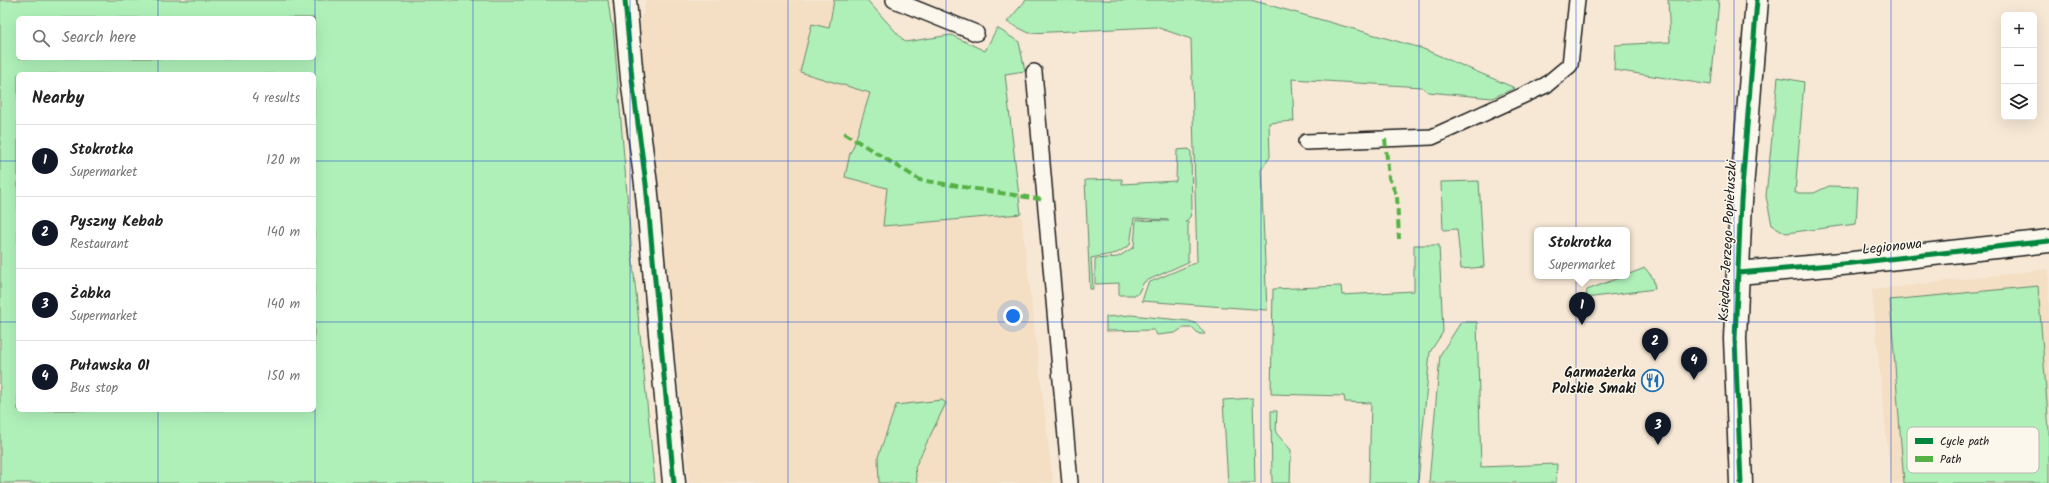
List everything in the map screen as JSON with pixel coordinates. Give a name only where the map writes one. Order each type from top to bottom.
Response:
[{"type":"street","points":[[625,0],[632,80],[646,184],[674,483]]},
{"type":"street","name":"Księdza Jerzego Popiełuszki","points":[[1741,483],[1735,339],[1742,194],[1757,0]]},
{"type":"street","name":"Legionowa","points":[[1738,273],[1853,263],[2049,241]]},
{"type":"lane","points":[[894,0],[976,34]]},
{"type":"lane","points":[[1306,142],[1432,136],[1546,85],[1570,65],[1577,0]]},
{"type":"lane","points":[[1034,72],[1070,483]]},
{"type":"shaded area","points":[[646,0],[834,0],[829,28],[812,25],[800,71],[870,93],[853,148],[850,153],[869,184],[888,187],[883,226],[1021,214],[1053,483],[689,483],[661,219],[638,33]]},
{"type":"shaded area","points":[[2049,269],[2049,483],[1891,483],[1872,290]]},
{"type":"green space","points":[[0,0],[608,0],[611,22],[613,25],[632,254],[655,483],[0,483]]},
{"type":"green space","points":[[834,0],[867,0],[905,42],[951,35],[985,51],[997,28],[1019,42],[1025,71],[1005,74],[1021,214],[883,226],[887,188],[845,177],[850,153],[853,148],[870,93],[800,72],[812,24],[829,28]]},
{"type":"green space","points":[[1026,0],[1251,0],[1421,48],[1515,88],[1492,98],[1428,92],[1422,87],[1292,79],[1294,121],[1269,123],[1270,157],[1261,170],[1267,310],[1142,301],[1148,283],[1197,262],[1191,39],[1156,27],[1029,33],[1007,22]]},
{"type":"green space","points":[[1668,0],[1719,0],[1711,85],[1614,70],[1615,45],[1670,42]]},
{"type":"green space","points":[[1778,77],[1804,82],[1795,193],[1814,193],[1829,186],[1858,187],[1856,224],[1786,233],[1772,225],[1766,196]]},
{"type":"green space","points":[[1189,149],[1191,152],[1192,209],[1190,217],[1185,222],[1188,222],[1188,262],[1144,282],[1137,295],[1119,295],[1119,283],[1095,284],[1095,259],[1118,257],[1134,247],[1136,220],[1169,221],[1134,218],[1130,245],[1117,253],[1091,258],[1093,289],[1090,289],[1085,180],[1122,179],[1122,184],[1176,181],[1177,150]]},
{"type":"green space","points":[[1479,181],[1484,267],[1461,269],[1457,229],[1443,230],[1441,182]]},
{"type":"green space","points":[[1414,245],[1439,245],[1443,332],[1430,352],[1418,483],[1369,483],[1371,403],[1345,402],[1344,396],[1271,394],[1273,289],[1341,286],[1342,295],[1414,291]]},
{"type":"green space","points":[[1645,268],[1653,278],[1655,289],[1586,298],[1587,290],[1616,279],[1630,279],[1630,274]]},
{"type":"green space","points":[[2038,286],[2049,430],[2049,483],[1904,483],[1890,300]]},
{"type":"green space","points":[[1131,315],[1189,321],[1197,324],[1205,334],[1199,334],[1193,328],[1183,328],[1175,333],[1157,335],[1154,330],[1106,331],[1106,317]]},
{"type":"green space","points":[[1461,322],[1477,322],[1481,467],[1557,464],[1556,483],[1429,483],[1440,355]]},
{"type":"green space","points":[[1253,398],[1255,483],[1228,483],[1223,400]]},
{"type":"green space","points":[[942,400],[946,403],[915,467],[917,483],[879,483],[878,457],[896,405]]},
{"type":"green space","points":[[1271,411],[1277,411],[1276,433],[1291,450],[1290,483],[1272,483]]},
{"type":"marked path","points":[[844,133],[920,180],[1045,200]]},
{"type":"marked path","points":[[1385,139],[1389,178],[1397,196],[1399,239]]},
{"type":"cycle path","points":[[625,0],[632,79],[646,184],[674,483]]},
{"type":"cycle path","points":[[1741,483],[1735,339],[1741,201],[1757,0]]},
{"type":"cycle path","points":[[1738,273],[1853,263],[2049,241]]},
{"type":"place","name":"Stokrotka","points":[[1582,325]]},
{"type":"place","name":"Pyszny Kebab","points":[[1655,361]]},
{"type":"place","name":"Puławska 01","points":[[1694,380]]},
{"type":"place","name":"Garmażerka Polskie Smaki","points":[[1652,381]]},
{"type":"place","name":"Żabka","points":[[1658,445]]}]
